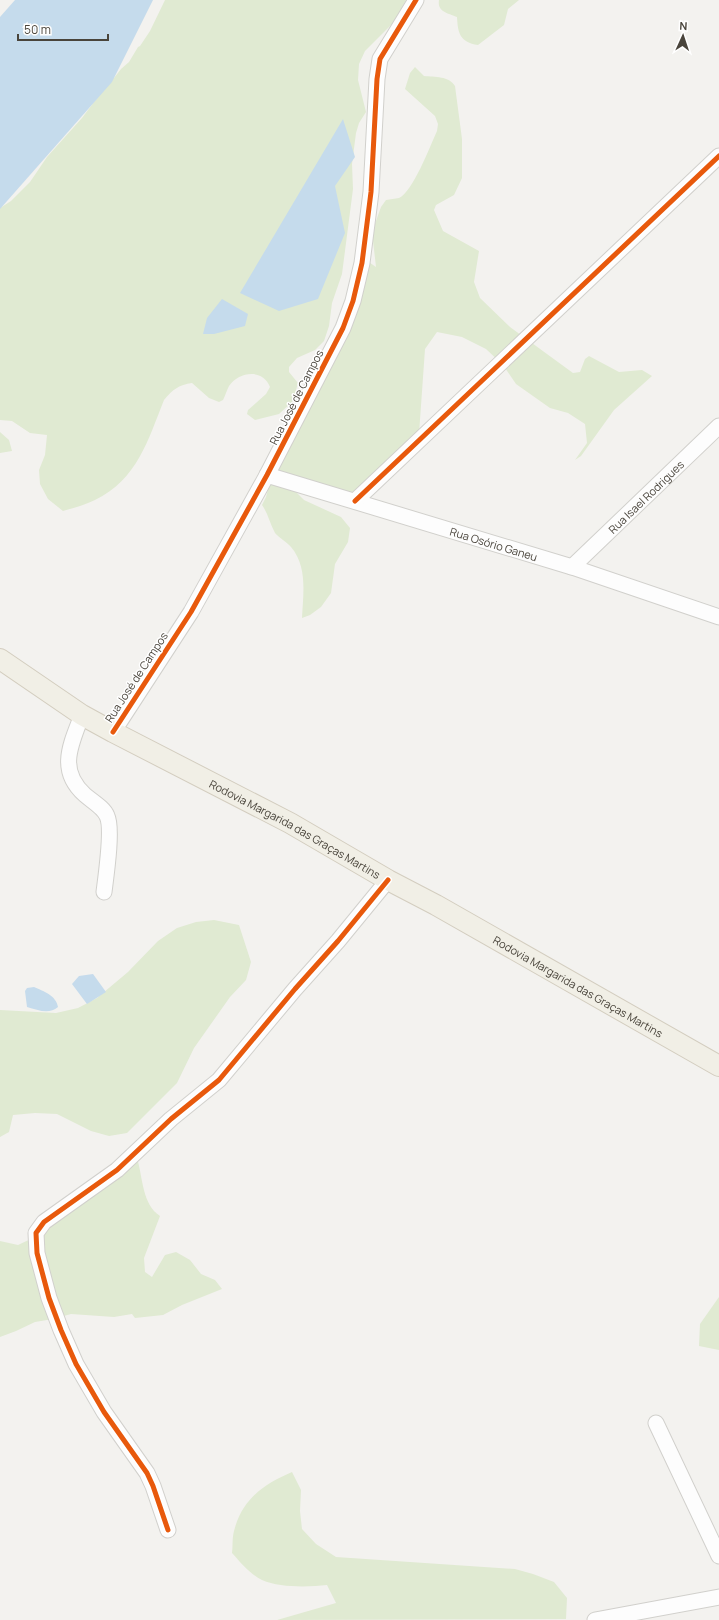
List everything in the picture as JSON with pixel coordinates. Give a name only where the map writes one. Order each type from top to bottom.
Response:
[{"type":"main road","name":"Rodovia Margarida das Graças Martins","points":[[0,659],[82,714],[113,732],[290,822],[388,880],[436,905],[719,1066]]},
{"type":"street","name":"Rua José de Campos","points":[[113,732],[191,612],[267,475],[343,328],[353,301],[362,263],[371,192],[378,69],[380,58],[416,0]]},
{"type":"street","points":[[356,501],[719,156]]},
{"type":"street","name":"Rua Isael Rodrigues","points":[[572,567],[719,426]]},
{"type":"street","name":"Rua Osório Ganeu","points":[[267,475],[572,567],[719,617]]},
{"type":"street","points":[[82,714],[67,757],[70,774],[76,786],[108,817],[110,828],[104,892]]},
{"type":"street","points":[[168,1530],[147,1473],[104,1412],[76,1364],[66,1343],[42,1276],[37,1253],[36,1233],[44,1222],[122,1166],[171,1119],[228,1072],[295,989],[338,941],[388,880]]},
{"type":"street","points":[[656,1423],[719,1556]]},
{"type":"street","points":[[596,1620],[719,1597]]},
{"type":"green space","points":[[165,0],[406,0],[394,22],[365,51],[359,64],[358,80],[366,112],[359,123],[356,133],[352,164],[353,189],[342,274],[332,303],[329,326],[324,341],[315,350],[297,358],[289,367],[289,372],[298,383],[293,401],[279,414],[255,420],[247,414],[248,410],[266,394],[270,387],[267,381],[262,377],[251,374],[239,377],[229,386],[223,400],[219,402],[209,398],[192,383],[180,386],[173,390],[164,400],[139,458],[121,482],[109,492],[95,500],[63,511],[48,499],[40,484],[39,470],[45,455],[47,435],[30,433],[12,421],[0,420],[0,208],[11,201],[30,182],[47,157],[82,118],[112,78],[114,78],[129,62],[150,31]]},
{"type":"green space","points":[[439,0],[519,0],[508,9],[504,25],[478,45],[467,42],[461,36],[459,33],[457,17],[441,10]]},
{"type":"green space","points":[[415,67],[424,76],[449,80],[455,86],[462,139],[462,178],[454,195],[436,205],[434,210],[443,231],[479,251],[474,282],[480,298],[510,327],[573,373],[580,372],[585,359],[589,356],[619,372],[642,370],[652,376],[614,410],[581,456],[575,460],[587,443],[585,424],[568,413],[550,408],[516,384],[503,365],[486,349],[462,337],[437,332],[425,349],[419,434],[362,489],[341,495],[296,492],[304,500],[341,517],[350,528],[348,542],[335,564],[331,593],[321,607],[310,615],[302,618],[303,581],[300,563],[291,547],[275,533],[262,505],[266,497],[276,459],[329,353],[363,258],[376,267],[372,232],[381,207],[386,200],[399,198],[410,187],[421,168],[437,131],[438,124],[435,116],[405,89],[410,73]]},
{"type":"green space","points":[[0,432],[9,440],[12,451],[0,453]]},
{"type":"green space","points":[[214,920],[239,925],[251,962],[246,980],[230,997],[194,1048],[177,1083],[127,1133],[109,1136],[91,1131],[57,1114],[35,1113],[13,1115],[9,1132],[0,1137],[0,1010],[56,1013],[78,1008],[97,998],[128,972],[158,941],[177,928],[196,922]]},
{"type":"green space","points":[[137,1158],[146,1198],[154,1211],[160,1216],[144,1258],[145,1272],[152,1277],[165,1255],[176,1252],[190,1260],[201,1274],[215,1280],[222,1289],[182,1305],[163,1315],[135,1318],[132,1314],[114,1317],[71,1314],[35,1322],[0,1337],[0,1241],[18,1245],[37,1236]]},
{"type":"green space","points":[[719,1297],[719,1350],[699,1346],[700,1324]]},
{"type":"green space","points":[[292,1472],[301,1490],[300,1511],[302,1529],[316,1544],[336,1557],[515,1569],[554,1582],[567,1598],[566,1619],[277,1620],[336,1603],[327,1585],[294,1586],[269,1583],[254,1575],[232,1553],[234,1531],[242,1510],[248,1501],[272,1482]]},
{"type":"water","points":[[15,0],[153,0],[112,82],[0,209],[0,17]]},
{"type":"water","points":[[343,119],[355,157],[335,186],[345,233],[318,299],[279,311],[240,293]]},
{"type":"water","points":[[222,299],[248,314],[245,326],[214,334],[203,334],[207,318]]},
{"type":"water","points":[[93,974],[106,992],[87,1004],[72,984],[79,976]]},
{"type":"water","points":[[34,987],[52,996],[58,1007],[51,1011],[47,1011],[27,1007],[25,991],[27,988]]},
{"type":"cycle path","points":[[113,732],[191,612],[267,475],[343,328],[353,301],[362,263],[371,192],[377,79],[380,59],[416,0]]},
{"type":"cycle path","points":[[355,501],[719,156]]},
{"type":"cycle path","points":[[168,1530],[147,1473],[104,1412],[76,1364],[49,1298],[37,1253],[36,1233],[44,1222],[117,1170],[171,1119],[219,1080],[388,880]]}]
